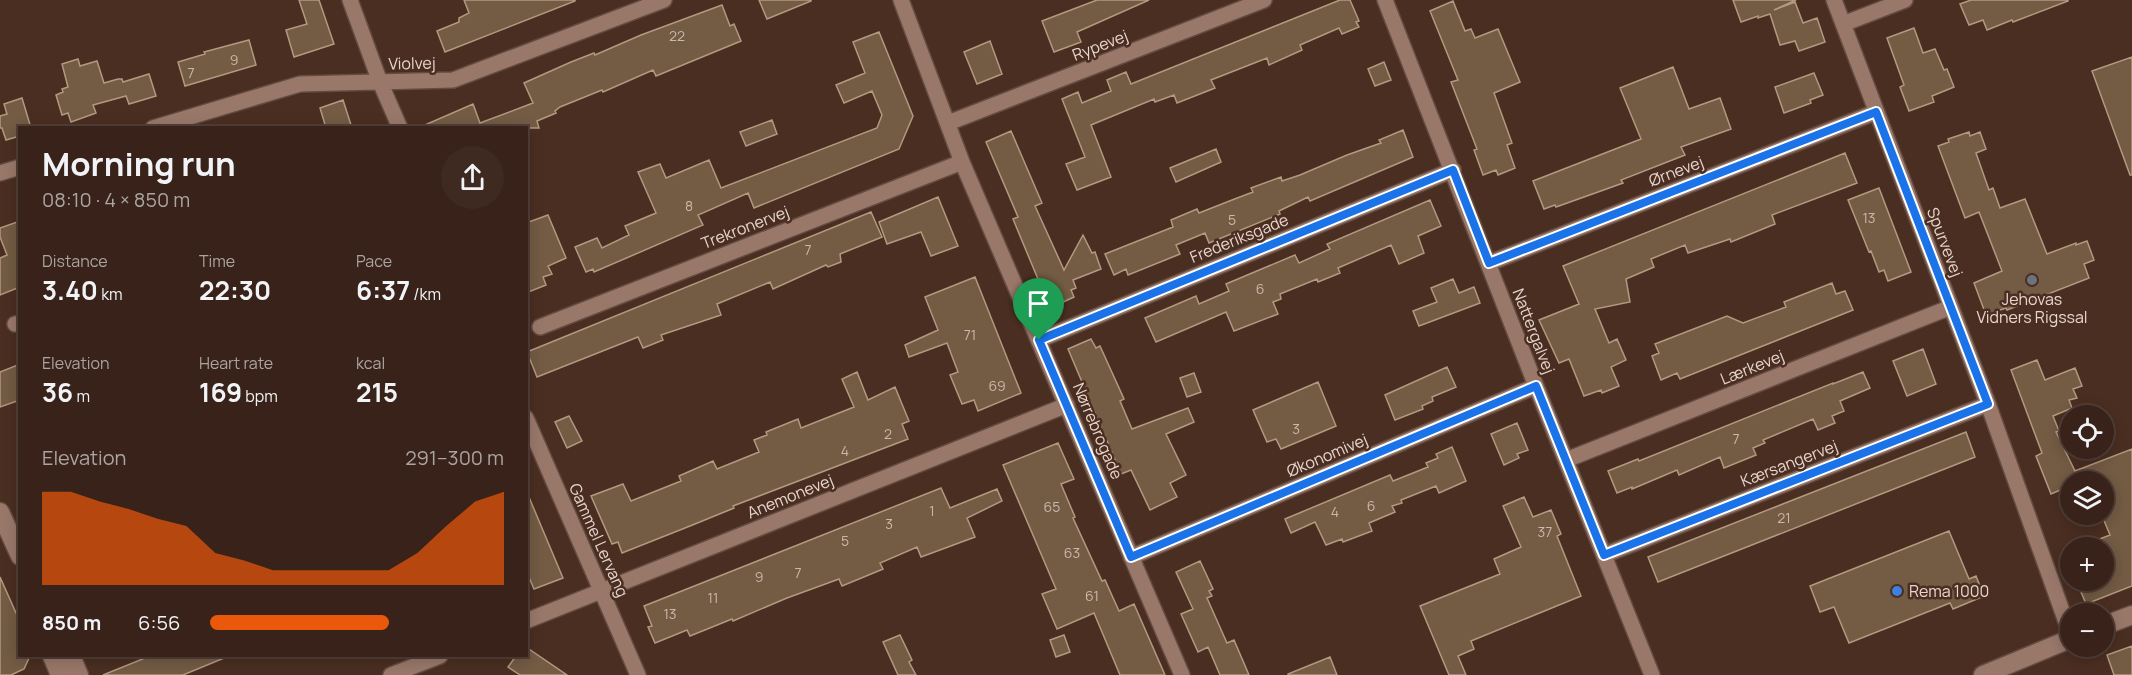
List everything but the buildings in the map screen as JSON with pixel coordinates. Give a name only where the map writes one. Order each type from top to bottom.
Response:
[{"type":"street","points":[[350,0],[380,82],[399,126]]},
{"type":"street","name":"Violvej","points":[[160,126],[300,84],[453,80],[664,0]]},
{"type":"street","name":"Nørrebrogade","points":[[901,0],[962,162],[1182,675]]},
{"type":"street","name":"Rypevej","points":[[948,123],[1264,0]]},
{"type":"street","name":"Nattergalvej","points":[[1385,0],[1536,386],[1653,675]]},
{"type":"street","name":"Spurvevej","points":[[1834,0],[1988,404],[2060,605]]},
{"type":"street","points":[[1843,24],[1905,0]]},
{"type":"street","name":"Ørnevej","points":[[1489,263],[1876,112]]},
{"type":"street","name":"Trekronervej","points":[[540,327],[962,162]]},
{"type":"street","points":[[0,173],[18,168]]},
{"type":"street","name":"Frederiksgade","points":[[1039,340],[1453,170]]},
{"type":"street","name":"Lærkevej","points":[[1566,460],[1951,307]]},
{"type":"street","name":"Økonomivej","points":[[1131,557],[1536,386]]},
{"type":"street","name":"Kærsangervej","points":[[1604,555],[1988,404]]},
{"type":"street","name":"Anemonevej","points":[[528,620],[1067,405]]},
{"type":"street","name":"Gammel Lervang","points":[[528,423],[638,675]]},
{"type":"street","points":[[0,512],[18,552]]},
{"type":"street","points":[[2114,622],[2132,615]]},
{"type":"street","points":[[1983,675],[2060,643]]},
{"type":"street","points":[[52,657],[60,675]]},
{"type":"street","points":[[71,657],[79,675]]},
{"type":"street","points":[[391,675],[437,657]]},
{"type":"place","name":"Jehovas Vidners Rigssal","points":[[2032,280]]},
{"type":"place","name":"Rema 1000","points":[[1897,591]]},
{"type":"route","points":[[1876,112],[1988,404],[1604,555],[1536,386],[1131,557],[1039,340],[1453,170],[1489,263],[1876,112]]}]
